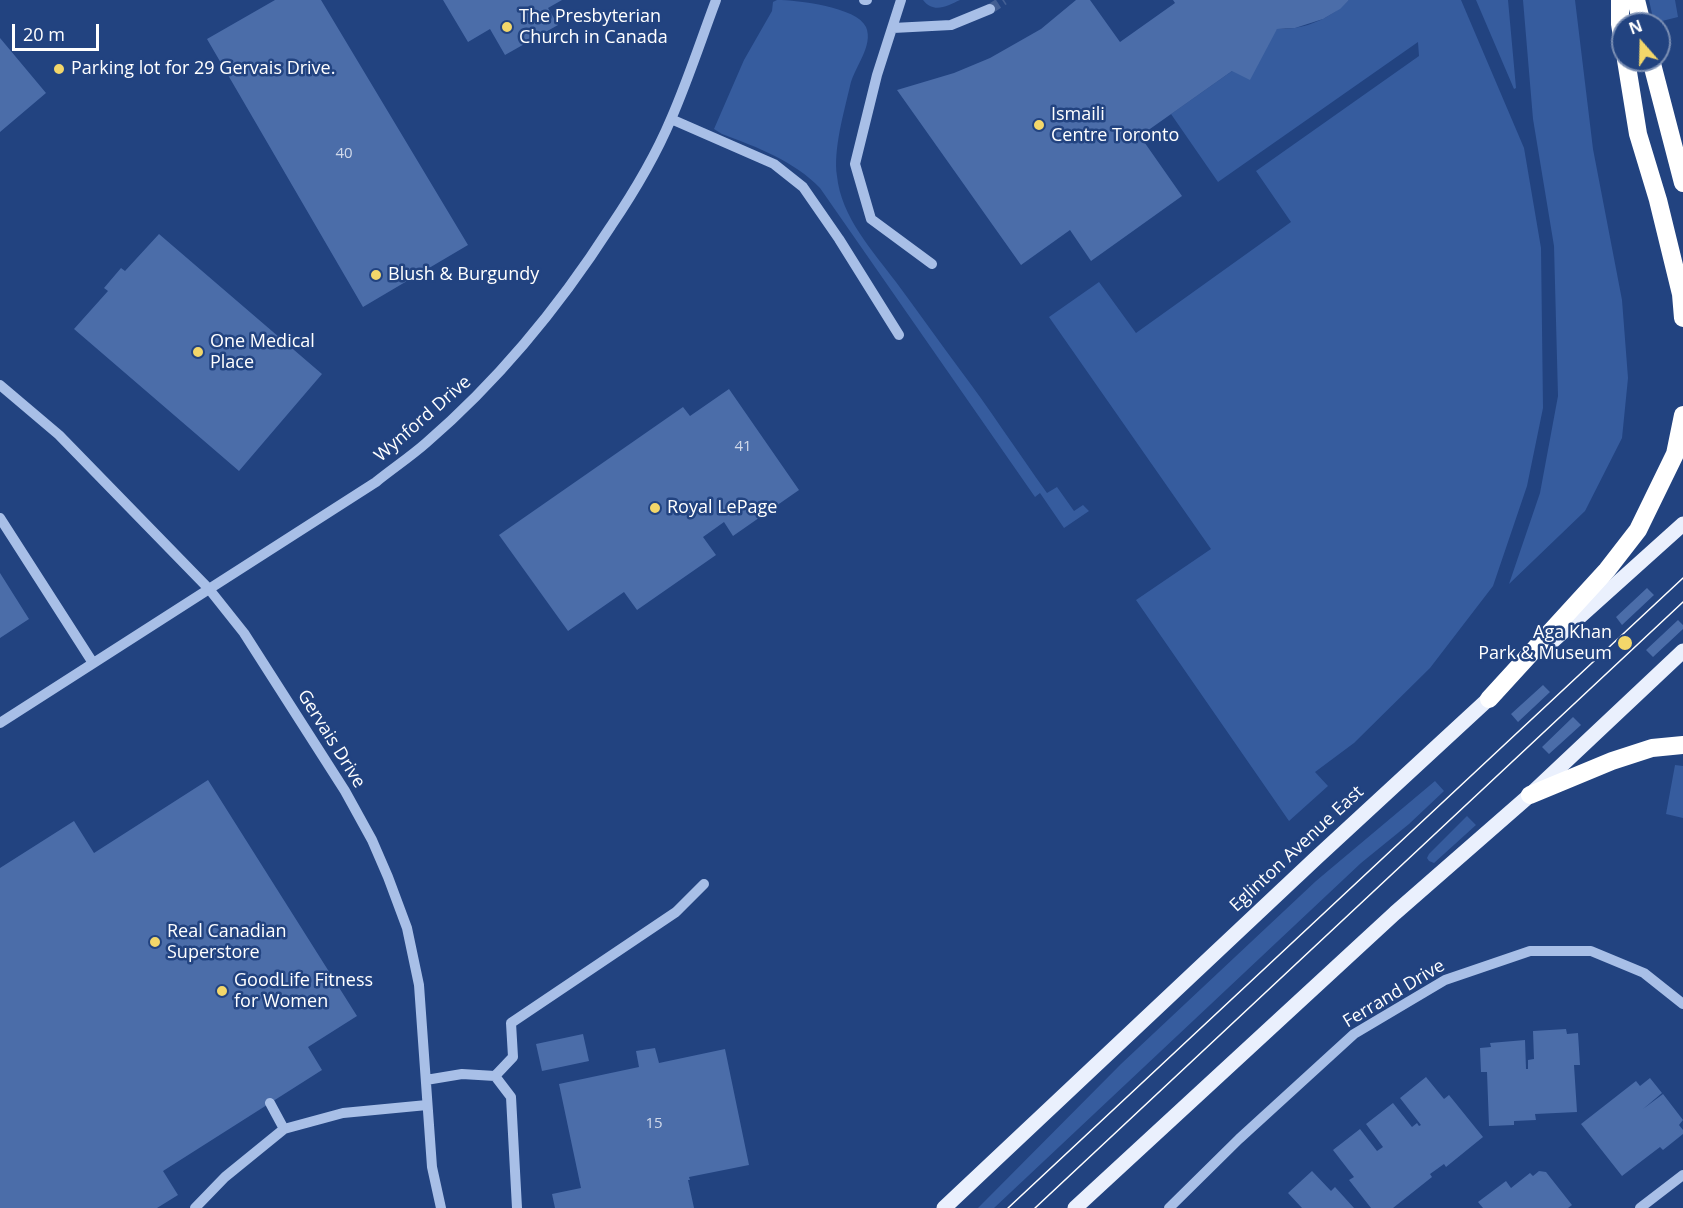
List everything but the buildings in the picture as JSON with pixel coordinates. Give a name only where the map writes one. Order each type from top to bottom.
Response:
[{"type":"highway","points":[[1628,72],[1638,134],[1658,200],[1681,294],[1683,318]]},
{"type":"highway","points":[[1654,72],[1681,176]]},
{"type":"highway","points":[[1489,699],[1607,570],[1638,530],[1675,454],[1683,415]]},
{"type":"highway","points":[[1530,795],[1612,761],[1652,748],[1683,746]]},
{"type":"main road","name":"Eglinton Avenue East","points":[[944,1208],[1306,867],[1683,524]]},
{"type":"main road","points":[[1074,1208],[1395,913],[1530,795],[1683,651]]},
{"type":"street","name":"Wynford Drive","points":[[0,723],[376,482],[425,443],[514,358],[596,251],[638,186],[671,119],[716,0]]},
{"type":"street","points":[[901,0],[877,75],[855,164],[871,219],[932,264]]},
{"type":"street","points":[[893,28],[951,25],[990,9]]},
{"type":"street","points":[[671,119],[774,164],[802,187],[839,239],[898,335]]},
{"type":"street","name":"Gervais Drive","points":[[0,385],[59,435],[209,588],[244,633],[345,791],[388,877],[407,928],[419,985],[432,1167],[441,1208]]},
{"type":"street","points":[[0,518],[93,663]]},
{"type":"street","points":[[495,1076],[513,1057],[511,1023],[676,912],[704,884]]},
{"type":"street","name":"Ferrand Drive","points":[[1168,1208],[1239,1139],[1354,1034],[1445,980],[1530,951],[1591,951],[1644,973],[1683,1004]]},
{"type":"street","points":[[426,1080],[462,1074],[495,1076],[511,1097],[517,1208]]},
{"type":"street","points":[[270,1103],[284,1129]]},
{"type":"street","points":[[195,1208],[225,1178],[284,1129],[343,1113],[427,1105]]},
{"type":"street","points":[[1640,1208],[1683,1175]]},
{"type":"shaded area","points":[[777,0],[826,6],[851,14],[866,27],[868,34],[866,49],[852,79],[838,143],[837,176],[845,206],[868,246],[969,382],[1047,493],[1057,487],[1074,511],[1083,505],[1089,511],[1064,528],[1040,493],[1035,497],[820,188],[787,162],[714,129],[744,60],[772,11],[773,2]]},
{"type":"shaded area","points":[[923,0],[960,0],[936,8]]},
{"type":"shaded area","points":[[1349,0],[1461,0],[1524,148],[1541,248],[1543,408],[1527,486],[1493,586],[1430,668],[1354,743],[1315,772],[1328,786],[1289,821],[1136,600],[1211,549],[1049,317],[1099,282],[1136,333],[1291,222],[1256,171],[1419,56],[1418,42],[1218,182],[1171,114],[1232,71],[1277,29],[1297,28],[1316,22],[1334,13]]},
{"type":"shaded area","points":[[1476,0],[1508,0],[1516,88],[1514,89]]},
{"type":"shaded area","points":[[1523,0],[1575,0],[1593,149],[1622,300],[1628,378],[1622,438],[1585,511],[1509,584],[1540,493],[1558,396],[1554,246],[1533,119]]},
{"type":"shaded area","points":[[1649,0],[1675,0],[1678,17],[1671,19],[1671,12],[1652,12]]},
{"type":"shaded area","points":[[1675,765],[1683,766],[1683,818],[1666,814]]},
{"type":"shaded area","points":[[1435,781],[1444,791],[1409,824],[1361,863],[994,1208],[978,1208],[1121,1064],[1316,881]]},
{"type":"shaded area","points":[[1467,816],[1476,825],[1434,863],[1429,861],[1427,858],[1429,854]]},
{"type":"tunnel","points":[[990,9],[1004,0]]},
{"type":"tram line","points":[[1008,1208],[1683,578]]},
{"type":"tram line","points":[[1035,1208],[1683,602]]},
{"type":"place","name":"The Presbyterian Church in Canada","points":[[507,27]]},
{"type":"place","name":"Parking lot for 29 Gervais Drive.","points":[[59,69]]},
{"type":"place","name":"Ismaili Centre Toronto","points":[[1039,125]]},
{"type":"place","name":"Blush & Burgundy","points":[[376,275]]},
{"type":"place","name":"One Medical Place","points":[[198,352]]},
{"type":"place","name":"Royal LePage","points":[[655,508]]},
{"type":"place","name":"Aga Khan Park & Museum","points":[[1625,643]]},
{"type":"place","name":"Real Canadian Superstore","points":[[155,942]]},
{"type":"place","name":"GoodLife Fitness for Women","points":[[222,991]]}]
